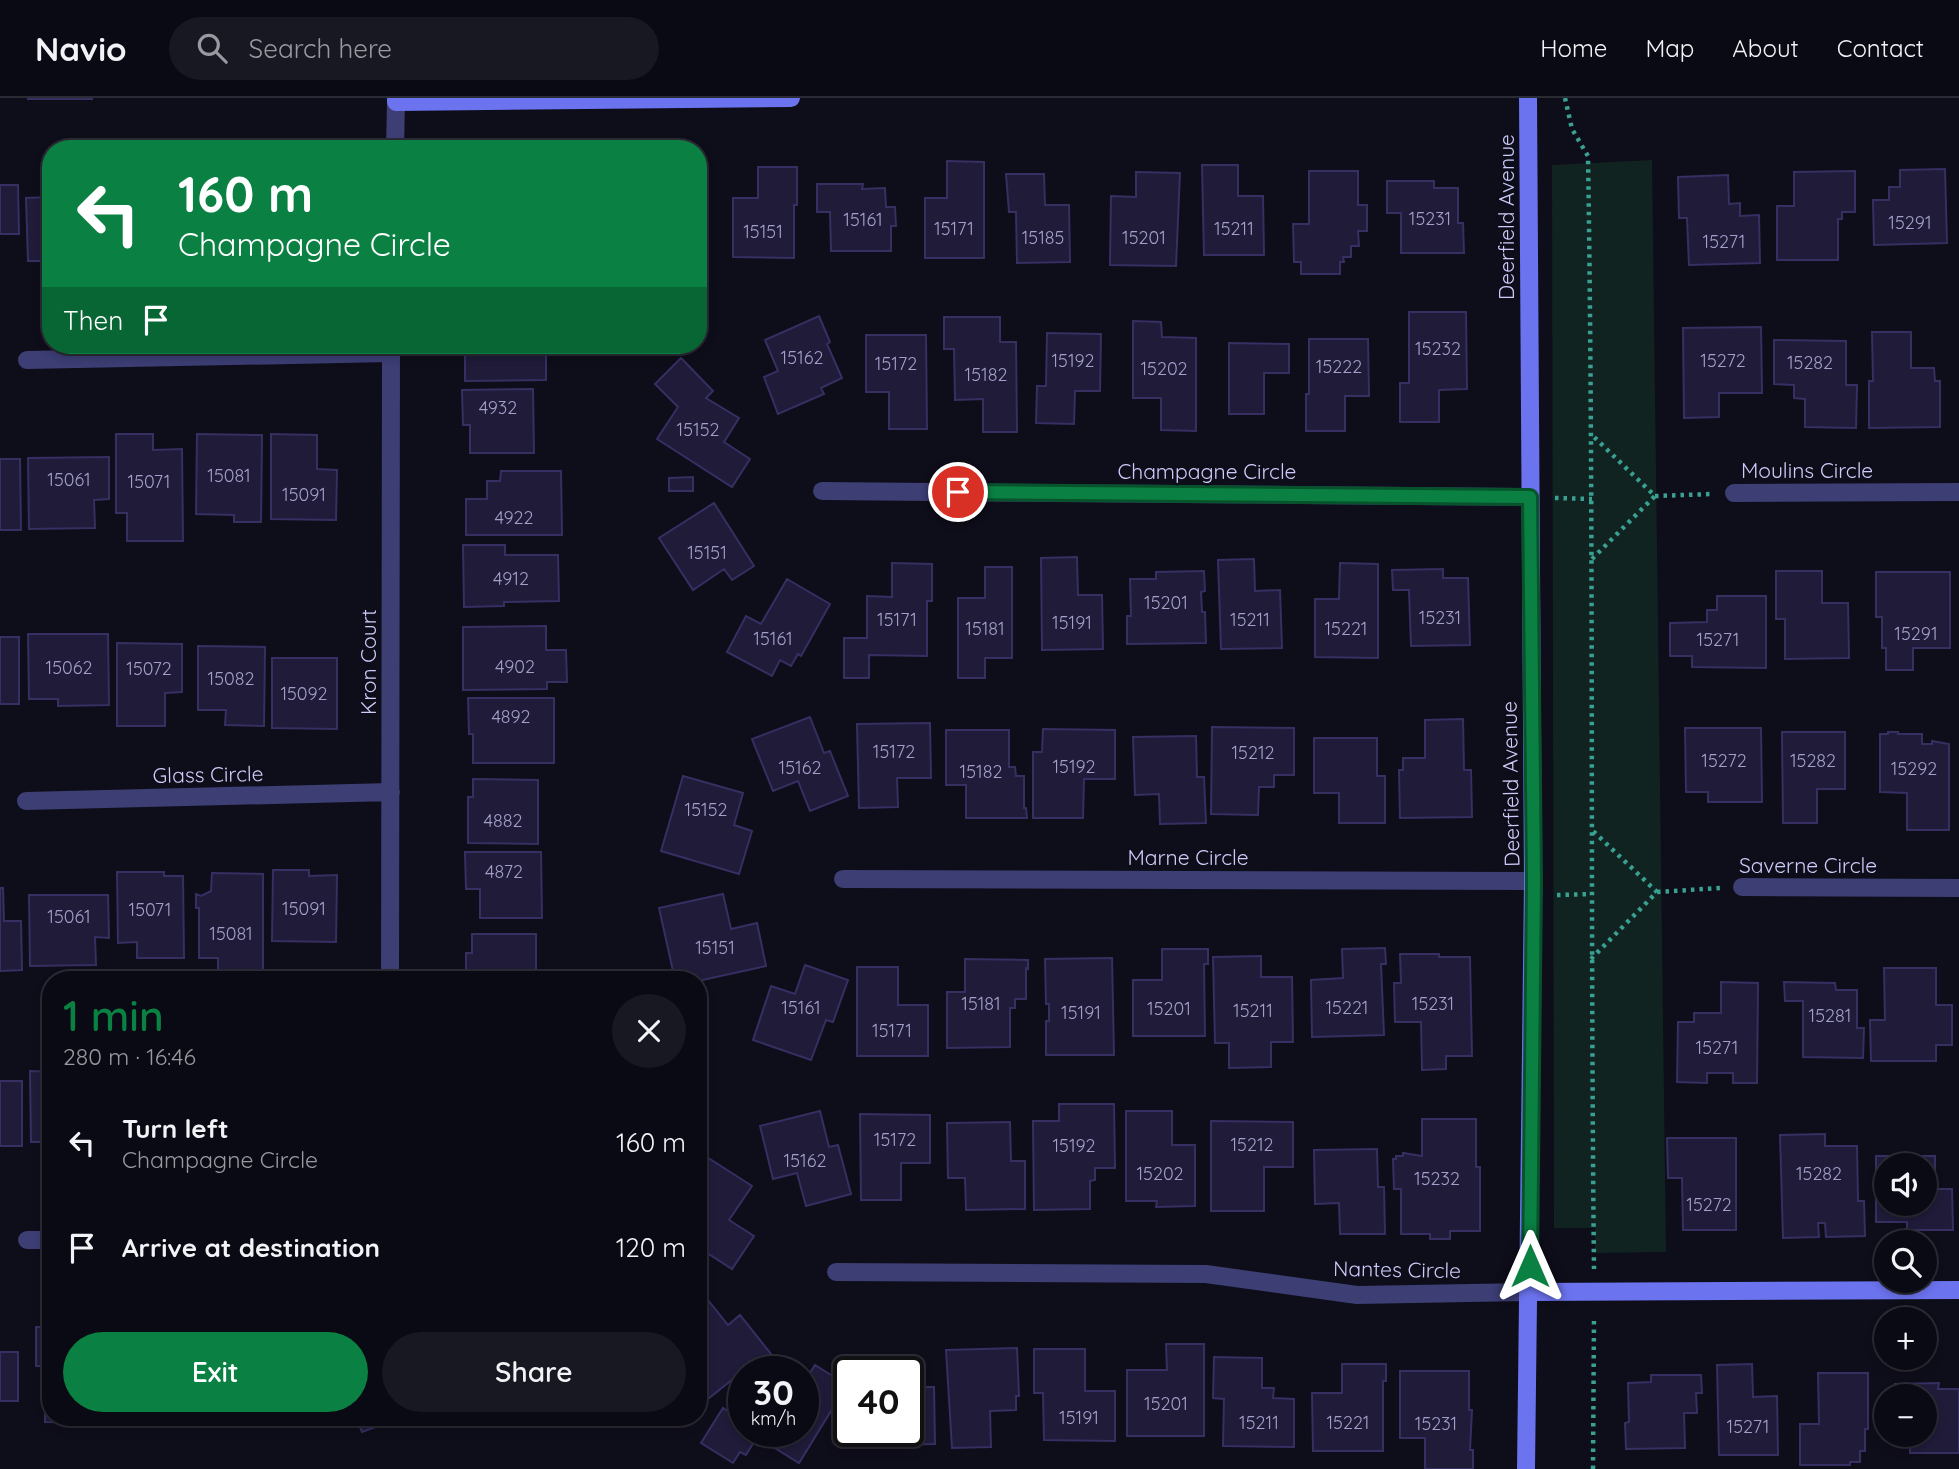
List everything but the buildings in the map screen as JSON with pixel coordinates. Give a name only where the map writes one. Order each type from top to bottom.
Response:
[{"type":"street","points":[[395,140],[396,100],[791,98]]},
{"type":"street","name":"Deerfield Avenue","points":[[1526,1469],[1533,888],[1528,98]]},
{"type":"street","points":[[27,360],[226,354]]},
{"type":"street","name":"Kron Court","points":[[390,971],[391,354]]},
{"type":"street","name":"Champagne Circle","points":[[822,491],[1530,497]]},
{"type":"street","name":"Moulins Circle","points":[[1734,493],[1959,492]]},
{"type":"street","name":"Glass Circle","points":[[26,801],[391,792]]},
{"type":"street","name":"Marne Circle","points":[[843,879],[1533,888]]},
{"type":"street","name":"Saverne Circle","points":[[1742,887],[1959,888]]},
{"type":"street","points":[[27,1240],[42,1240]]},
{"type":"street","name":"Nantes Circle","points":[[836,1272],[1206,1275],[1357,1295],[1959,1290]]},
{"type":"path","points":[[1565,98],[1572,129],[1588,156],[1592,435],[1593,1469]]},
{"type":"path","points":[[1592,435],[1655,496],[1592,559]]},
{"type":"path","name":"Moulins Circle","points":[[1655,496],[1734,493]]},
{"type":"path","points":[[1530,497],[1592,499]]},
{"type":"path","points":[[1591,959],[1657,892],[1592,829]]},
{"type":"path","name":"Saverne Circle","points":[[1657,892],[1742,887]]},
{"type":"path","points":[[1533,888],[1591,894]]},
{"type":"green space","points":[[1652,160],[1666,1252],[1595,1253],[1595,1228],[1554,1228],[1552,165]]},
{"type":"route","points":[[958,492],[1530,497],[1534,881],[1530,1266]]}]
